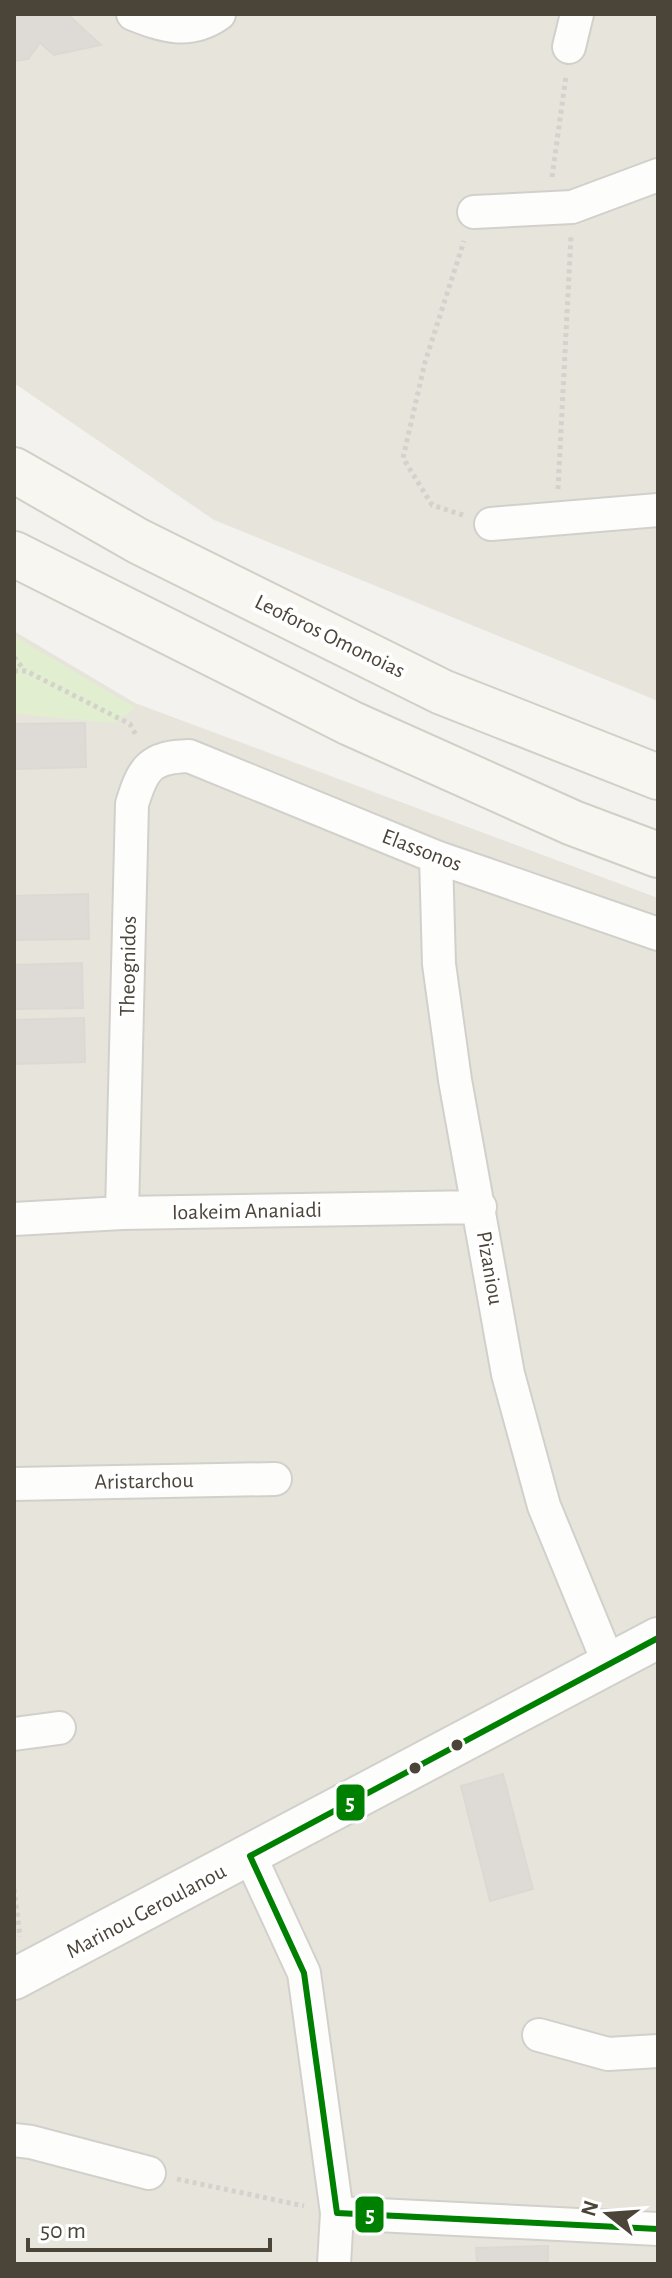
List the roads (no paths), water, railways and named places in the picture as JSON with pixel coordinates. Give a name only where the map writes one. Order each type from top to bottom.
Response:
[{"type":"main road","name":"Leoforos Omonoias","points":[[14,470],[138,541],[442,692],[658,777]]},
{"type":"main road","points":[[14,554],[350,723],[573,823],[658,855]]},
{"type":"street","points":[[133,14],[168,28],[207,22],[219,14]]},
{"type":"street","points":[[569,47],[577,14]]},
{"type":"street","points":[[474,212],[560,207],[658,175]]},
{"type":"street","points":[[491,524],[658,510]]},
{"type":"street","name":"Elassonos","points":[[152,762],[169,756],[189,756],[436,857],[658,934]]},
{"type":"street","name":"Theognidos","points":[[122,1213],[132,804],[139,780],[152,762]]},
{"type":"street","name":"Pizaniou","points":[[436,857],[439,964],[455,1080],[508,1374],[544,1506],[609,1664]]},
{"type":"street","name":"Ioakeim Ananiadi","points":[[14,1219],[122,1213],[480,1207]]},
{"type":"street","name":"Aristarchou","points":[[14,1484],[275,1479]]},
{"type":"street","name":"Marinou Geroulanou","points":[[19,1977],[658,1638]]},
{"type":"street","points":[[14,1734],[59,1728]]},
{"type":"street","points":[[250,1856],[304,1973],[337,2213],[334,2264]]},
{"type":"street","points":[[539,2035],[608,2054],[658,2051]]},
{"type":"street","points":[[14,2140],[149,2173]]},
{"type":"street","points":[[337,2213],[658,2229]]}]
